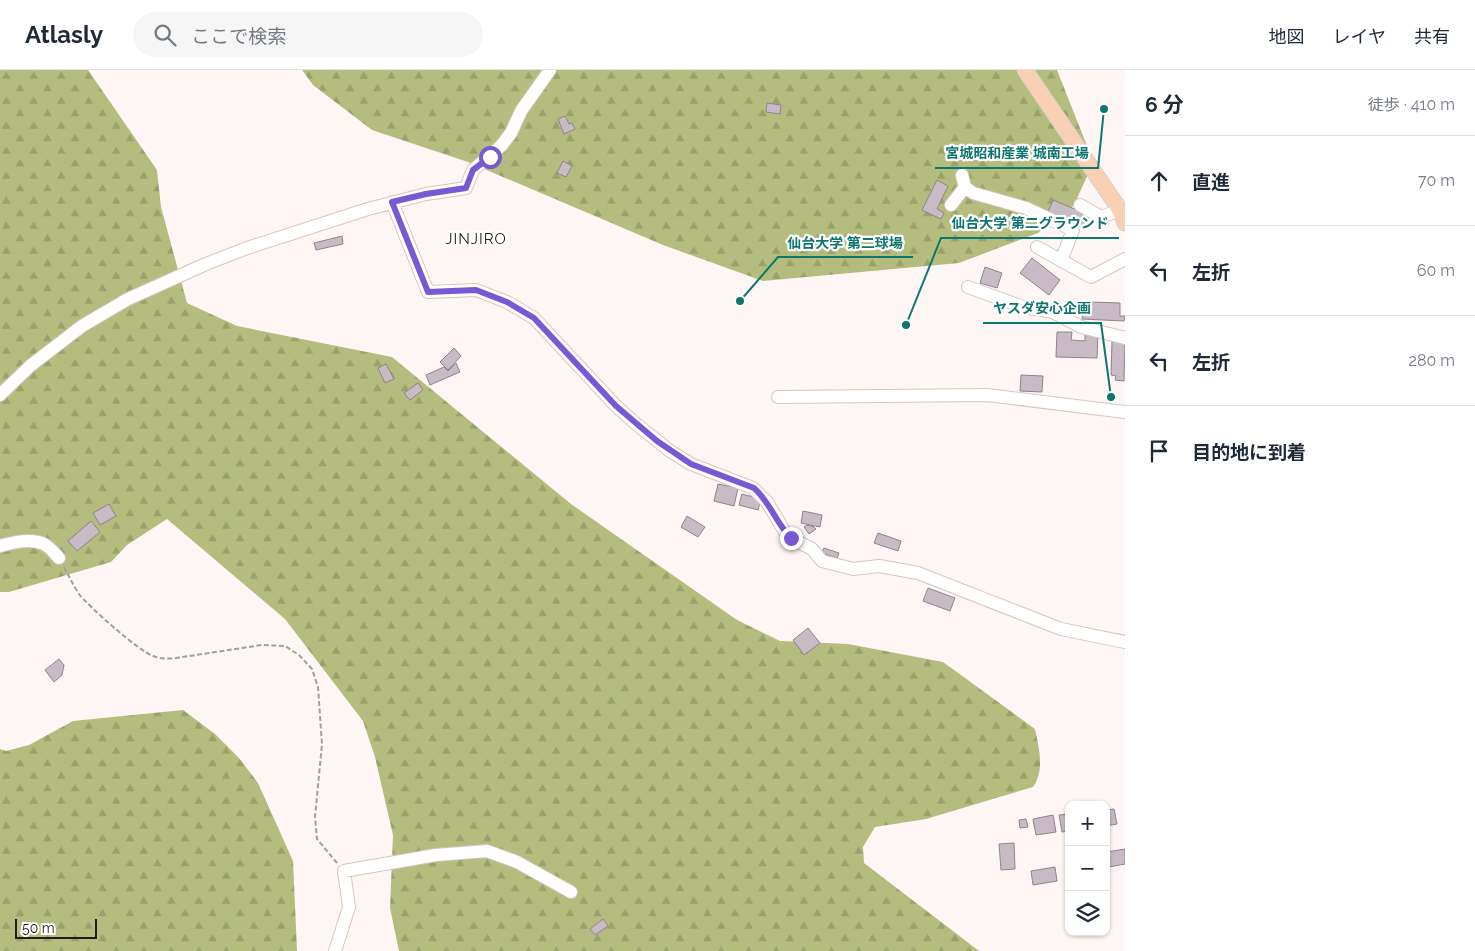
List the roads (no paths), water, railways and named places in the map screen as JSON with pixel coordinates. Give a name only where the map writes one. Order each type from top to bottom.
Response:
[{"type":"main road","points":[[1025,70],[1123,216]]},
{"type":"street","points":[[0,395],[30,366],[82,326],[128,299],[247,248],[392,202],[426,194],[466,188],[473,170],[501,146],[511,133],[522,111],[550,70]]},
{"type":"street","points":[[951,205],[964,181],[973,193],[1026,208],[1073,230],[1061,261]]},
{"type":"street","points":[[392,202],[428,292],[476,290],[507,302],[534,318],[616,406],[635,423],[670,451],[691,464],[754,488],[767,502],[785,532],[791,538],[812,549],[822,562],[853,570],[879,566],[918,573],[1061,629],[1125,642]]},
{"type":"street","points":[[1080,205],[1101,217],[1123,216]]},
{"type":"street","points":[[1037,247],[1091,277],[1125,259]]},
{"type":"street","points":[[968,287],[1023,307],[1053,312],[1082,328],[1125,338]]},
{"type":"street","points":[[778,397],[987,395],[1125,412]]},
{"type":"street","points":[[0,546],[33,541],[45,545],[59,558]]},
{"type":"street","points":[[335,951],[348,907],[348,892],[344,871],[436,855],[487,851],[517,862],[570,892]]},
{"type":"place","name":"宮城昭和産業 城南工場","points":[[1104,109]]},
{"type":"place","name":"仙台大学 第二球場","points":[[740,301]]},
{"type":"place","name":"仙台大学 第二グラウンド","points":[[906,325]]},
{"type":"place","name":"ヤスダ安心企画","points":[[1111,397]]},
{"type":"district","name":"JINJIRO","points":[[476,239]]}]
